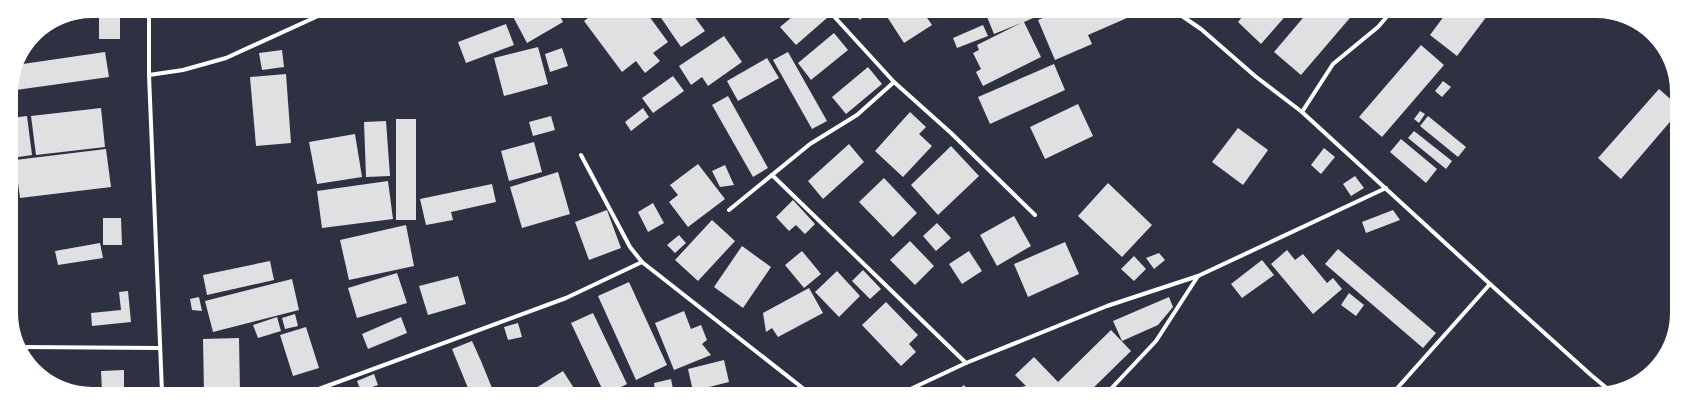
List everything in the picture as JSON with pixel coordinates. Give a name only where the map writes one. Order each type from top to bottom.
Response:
[{"type":"street","points":[[149,18],[149,75],[162,387]]},
{"type":"street","points":[[149,75],[183,70],[226,58],[314,18]]},
{"type":"street","points":[[835,18],[894,82],[951,133],[1035,215]]},
{"type":"street","points":[[1185,18],[1201,29],[1255,76],[1302,112],[1490,284],[1606,387]]},
{"type":"street","points":[[1302,112],[1333,64],[1378,27],[1386,18]]},
{"type":"street","points":[[729,210],[810,144],[857,115],[894,82]]},
{"type":"street","points":[[580,155],[630,247],[642,262],[801,387]]},
{"type":"street","points":[[772,175],[966,364]]},
{"type":"street","points":[[915,387],[966,364],[1107,306],[1198,276],[1386,188]]},
{"type":"street","points":[[324,387],[566,298],[642,262]]},
{"type":"street","points":[[1113,387],[1156,342],[1198,276]]},
{"type":"street","points":[[1398,387],[1490,284]]},
{"type":"street","points":[[27,347],[159,348]]},
{"type":"building","points":[[99,18],[120,18],[120,39],[99,39]]},
{"type":"building","points":[[514,18],[561,18],[563,22],[527,43]]},
{"type":"building","points":[[588,18],[650,18],[668,42],[653,53],[660,61],[645,73],[636,61],[622,72],[584,21]]},
{"type":"building","points":[[661,18],[695,18],[705,31],[681,47]]},
{"type":"building","points":[[791,18],[827,18],[796,45],[780,27]]},
{"type":"building","points":[[888,18],[927,18],[932,25],[904,43]]},
{"type":"building","points":[[987,18],[1033,18],[1024,22],[1041,57],[983,86],[976,72],[981,69],[973,53],[979,50],[977,45],[1021,23],[994,34]]},
{"type":"building","points":[[1043,18],[1127,18],[1088,35],[1092,44],[1055,60],[1038,20]]},
{"type":"building","points":[[1241,18],[1284,18],[1261,44],[1238,22]]},
{"type":"building","points":[[1303,18],[1350,18],[1301,75],[1274,52]]},
{"type":"building","points":[[1443,18],[1486,18],[1457,56],[1430,35]]},
{"type":"building","points":[[506,24],[514,45],[466,63],[458,42]]},
{"type":"building","points":[[983,25],[988,36],[957,48],[953,38]]},
{"type":"building","points":[[834,33],[848,50],[811,80],[798,63]]},
{"type":"building","points":[[724,36],[742,62],[708,86],[702,77],[691,85],[679,66]]},
{"type":"building","points":[[1421,45],[1444,65],[1382,137],[1359,117]]},
{"type":"building","points":[[538,47],[548,84],[504,96],[494,58]]},
{"type":"building","points":[[562,48],[568,66],[550,72],[545,54]]},
{"type":"building","points":[[282,50],[284,67],[262,70],[259,53]]},
{"type":"building","points":[[105,52],[109,77],[18,90],[19,77],[24,64]]},
{"type":"building","points":[[788,52],[827,121],[812,129],[773,60]]},
{"type":"building","points":[[767,58],[779,78],[738,101],[727,81]]},
{"type":"building","points":[[1054,64],[1065,90],[990,124],[978,97]]},
{"type":"building","points":[[868,67],[882,84],[846,114],[832,97]]},
{"type":"building","points":[[286,74],[291,143],[256,146],[250,77]]},
{"type":"building","points":[[673,76],[684,91],[653,113],[642,98]]},
{"type":"building","points":[[1443,81],[1451,87],[1442,97],[1435,91]]},
{"type":"building","points":[[1659,89],[1670,99],[1670,122],[1621,179],[1598,158]]},
{"type":"building","points":[[728,96],[768,168],[753,177],[712,105]]},
{"type":"building","points":[[1078,104],[1093,136],[1045,159],[1030,127]]},
{"type":"building","points":[[101,108],[105,147],[36,155],[31,116]]},
{"type":"building","points":[[643,108],[649,117],[631,131],[625,122]]},
{"type":"building","points":[[1420,111],[1425,114],[1419,123],[1414,119]]},
{"type":"building","points":[[910,112],[926,127],[919,134],[932,146],[903,177],[875,151]]},
{"type":"building","points":[[27,116],[32,155],[18,157],[18,117]]},
{"type":"building","points":[[551,116],[555,130],[533,136],[529,122]]},
{"type":"building","points":[[1428,116],[1466,147],[1458,157],[1420,126]]},
{"type":"building","points":[[396,119],[416,119],[416,220],[396,220]]},
{"type":"building","points":[[386,121],[390,176],[366,177],[364,122]]},
{"type":"building","points":[[1238,128],[1268,150],[1243,185],[1212,162]]},
{"type":"building","points":[[1414,131],[1452,161],[1446,169],[1408,138]]},
{"type":"building","points":[[355,134],[362,177],[317,184],[309,142]]},
{"type":"building","points":[[1401,139],[1437,169],[1426,183],[1390,152]]},
{"type":"building","points":[[534,142],[542,172],[509,181],[501,151]]},
{"type":"building","points":[[849,144],[864,162],[823,199],[808,181]]},
{"type":"building","points":[[951,146],[979,176],[938,215],[911,185]]},
{"type":"building","points":[[1324,148],[1335,157],[1321,174],[1311,165]]},
{"type":"building","points":[[106,149],[111,187],[20,198],[18,183],[18,160]]},
{"type":"building","points":[[698,164],[725,199],[688,227],[669,202],[678,195],[670,185]]},
{"type":"building","points":[[725,165],[734,185],[720,187],[712,171]]},
{"type":"building","points":[[558,172],[570,214],[522,228],[510,187]]},
{"type":"building","points":[[1355,176],[1364,188],[1351,196],[1343,184]]},
{"type":"building","points":[[884,178],[917,213],[893,237],[859,202]]},
{"type":"building","points":[[388,181],[393,219],[322,228],[317,191]]},
{"type":"building","points":[[1108,183],[1152,225],[1122,257],[1078,216]]},
{"type":"building","points":[[492,184],[496,202],[451,212],[453,220],[426,225],[420,199]]},
{"type":"building","points":[[793,200],[815,224],[805,234],[796,225],[789,231],[776,217]]},
{"type":"building","points":[[653,203],[664,223],[648,232],[638,212]]},
{"type":"building","points":[[607,210],[621,248],[589,260],[575,222]]},
{"type":"building","points":[[1393,210],[1400,220],[1366,233],[1362,222]]},
{"type":"building","points":[[1014,216],[1031,246],[997,266],[980,235]]},
{"type":"building","points":[[103,218],[121,218],[122,245],[103,245]]},
{"type":"building","points":[[712,220],[735,241],[698,281],[675,260]]},
{"type":"building","points":[[937,223],[951,238],[936,251],[923,236]]},
{"type":"building","points":[[406,225],[414,266],[349,280],[340,240]]},
{"type":"building","points":[[679,235],[686,243],[675,253],[667,245]]},
{"type":"building","points":[[910,241],[934,266],[915,285],[890,260]]},
{"type":"building","points":[[1065,242],[1079,274],[1028,297],[1014,264]]},
{"type":"building","points":[[100,243],[103,258],[58,265],[55,251]]},
{"type":"building","points":[[742,246],[771,267],[743,308],[714,287]]},
{"type":"building","points":[[1338,249],[1436,333],[1423,348],[1325,264]]},
{"type":"building","points":[[1287,250],[1295,260],[1303,254],[1327,283],[1333,278],[1342,289],[1313,314],[1271,264]]},
{"type":"building","points":[[802,251],[821,274],[804,288],[785,265]]},
{"type":"building","points":[[969,251],[982,271],[962,284],[949,264]]},
{"type":"building","points":[[1159,253],[1165,260],[1154,269],[1146,258]]},
{"type":"building","points":[[1134,256],[1146,269],[1134,281],[1121,269]]},
{"type":"building","points":[[1262,260],[1274,275],[1242,298],[1231,284]]},
{"type":"building","points":[[270,261],[274,280],[207,295],[203,275]]},
{"type":"building","points":[[863,270],[881,289],[870,299],[852,281]]},
{"type":"building","points":[[837,271],[860,296],[839,317],[815,292]]},
{"type":"building","points":[[397,273],[407,303],[357,318],[348,288]]},
{"type":"building","points":[[458,276],[466,304],[428,315],[419,286]]},
{"type":"building","points":[[292,279],[299,310],[213,332],[205,301]]},
{"type":"building","points":[[629,282],[667,365],[636,380],[598,296]]},
{"type":"building","points":[[809,288],[823,313],[778,337],[772,328],[766,332],[763,313]]},
{"type":"building","points":[[128,291],[131,322],[92,326],[91,313],[121,310],[119,292]]},
{"type":"building","points":[[1349,293],[1364,305],[1356,316],[1341,305]]},
{"type":"building","points":[[199,297],[202,311],[192,310],[190,299]]},
{"type":"building","points":[[1169,297],[1173,307],[1158,325],[1122,341],[1113,321]]},
{"type":"building","points":[[886,302],[918,335],[909,344],[916,352],[901,366],[862,325]]},
{"type":"building","points":[[684,311],[691,329],[701,325],[707,340],[702,344],[711,355],[674,370],[655,323]]},
{"type":"building","points":[[593,313],[627,384],[621,387],[601,387],[571,323]]},
{"type":"building","points":[[295,314],[298,326],[285,329],[282,318]]},
{"type":"building","points":[[277,317],[281,331],[258,338],[253,325]]},
{"type":"building","points":[[401,317],[407,333],[368,349],[362,334]]},
{"type":"building","points":[[518,323],[522,337],[508,340],[504,327]]},
{"type":"building","points":[[306,327],[319,368],[293,376],[280,335]]},
{"type":"building","points":[[1111,330],[1131,351],[1094,387],[1021,387],[1026,386],[1015,375],[1034,357],[1058,382]]},
{"type":"building","points":[[239,338],[240,387],[204,387],[203,339]]},
{"type":"building","points":[[472,341],[492,387],[468,387],[452,349]]},
{"type":"building","points":[[724,360],[729,382],[709,387],[692,387],[688,369]]},
{"type":"building","points":[[124,370],[124,387],[102,387],[101,371]]},
{"type":"building","points":[[563,371],[573,387],[538,387]]},
{"type":"building","points":[[374,374],[378,385],[372,387],[359,387],[357,381]]},
{"type":"building","points":[[671,379],[673,387],[654,387],[654,383]]}]
